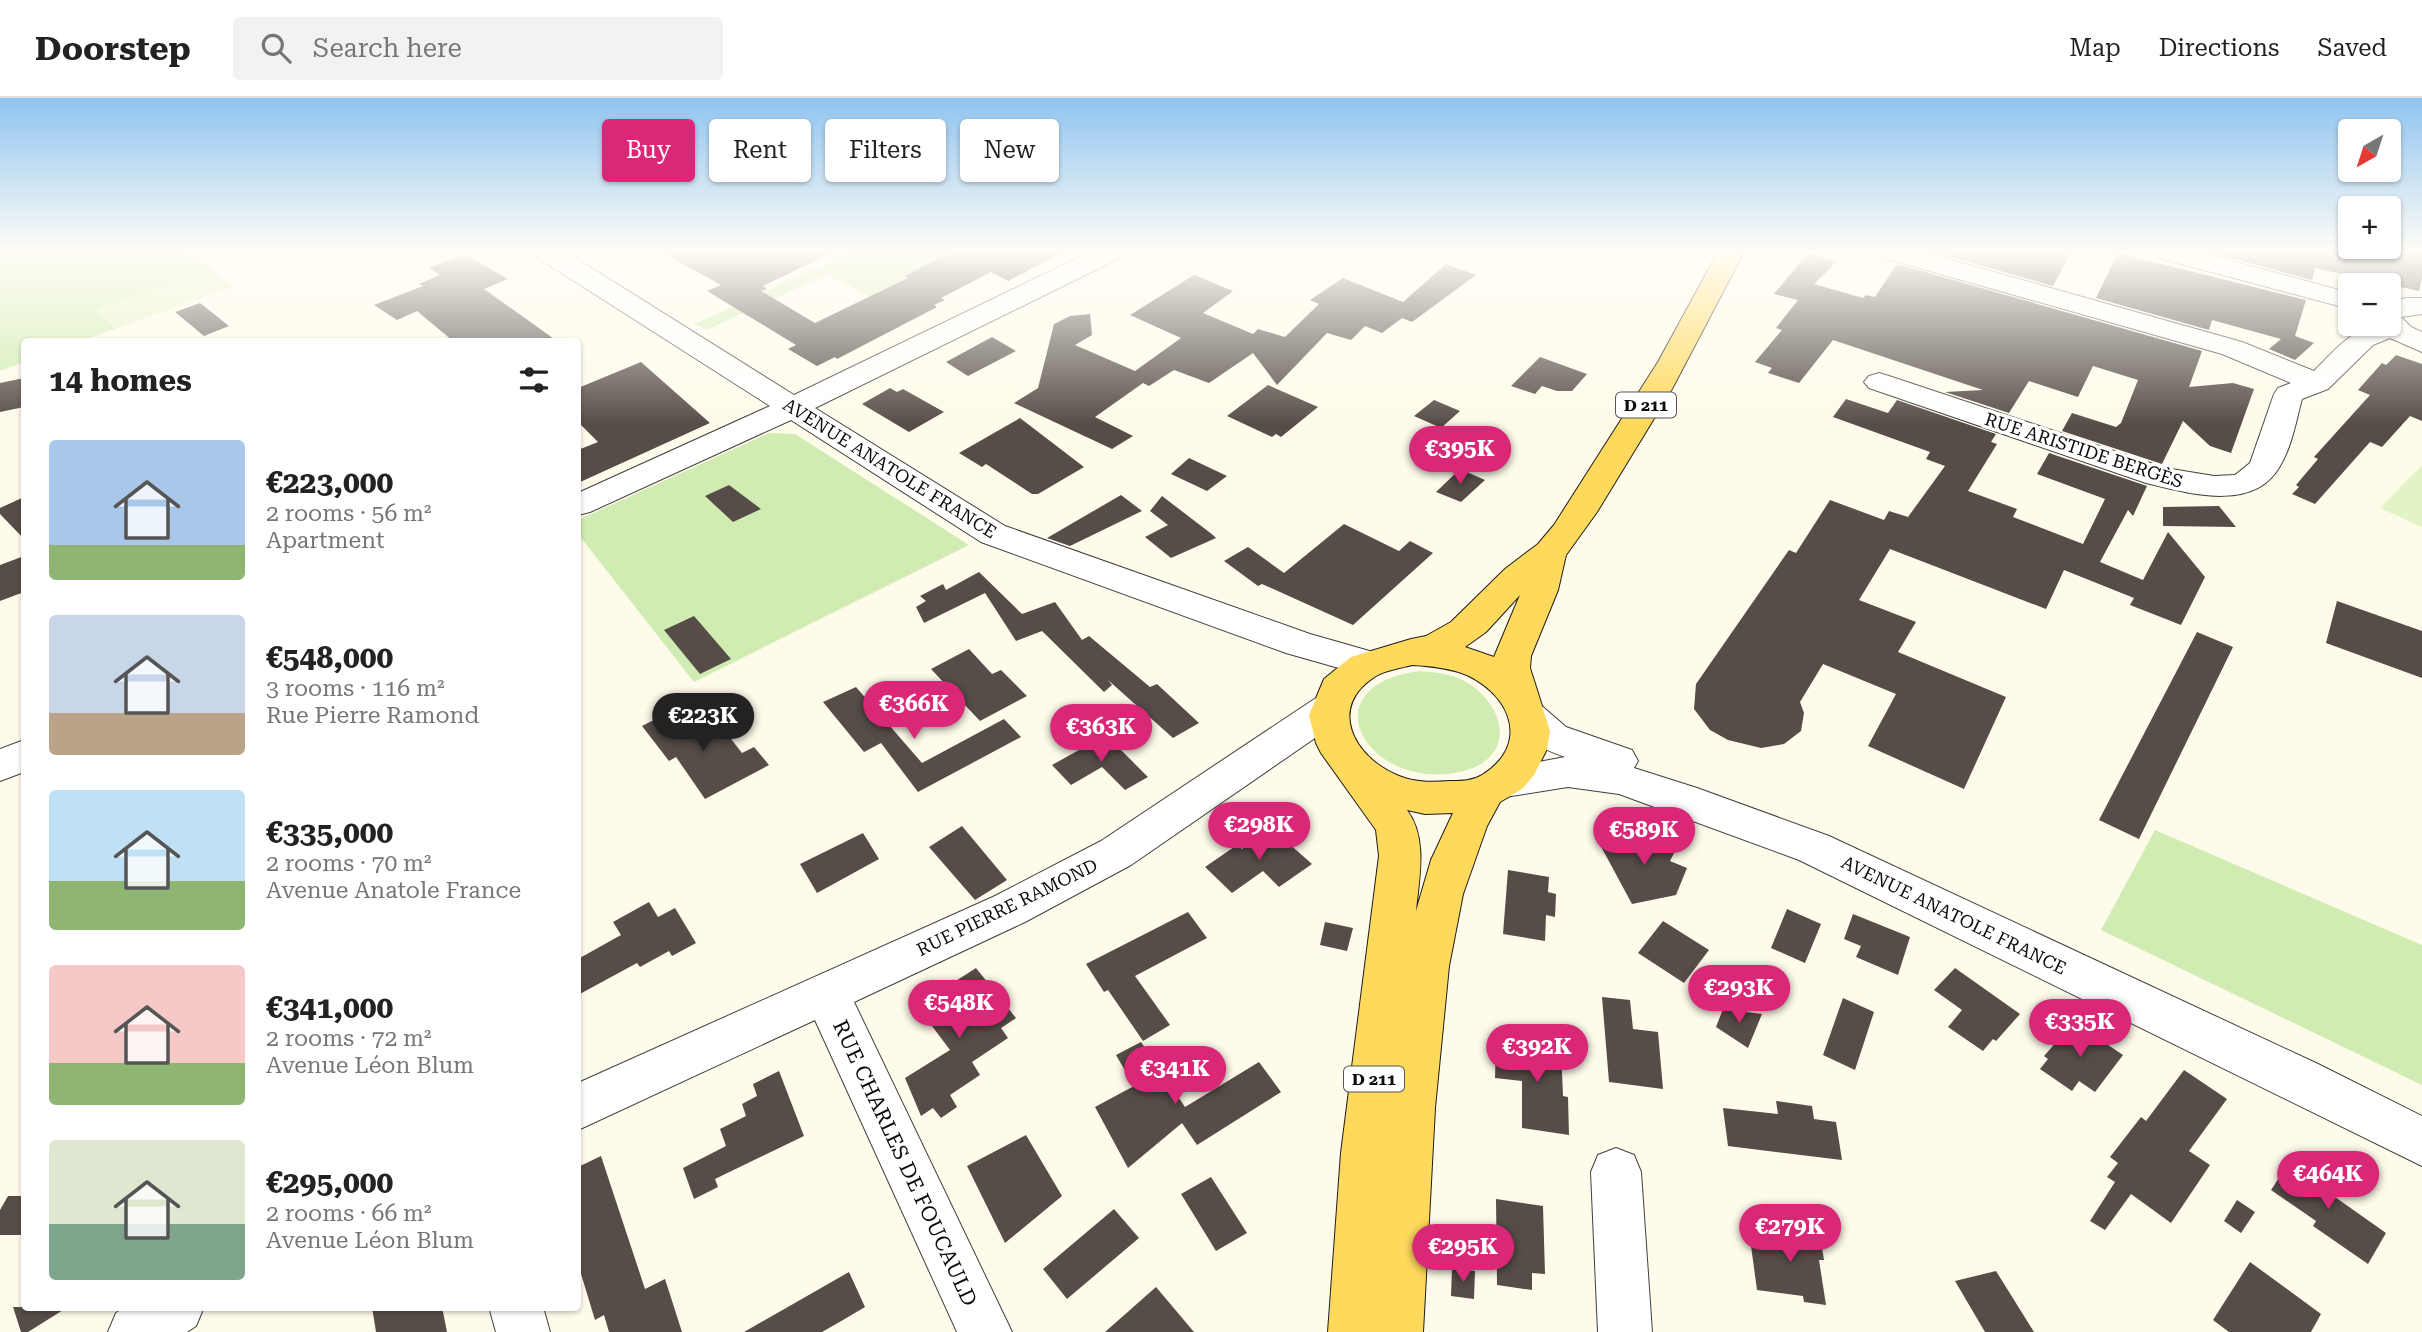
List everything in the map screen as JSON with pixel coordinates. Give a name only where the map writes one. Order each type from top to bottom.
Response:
[{"type":"main road","name":"D 211","points":[[1423,652],[1450,642],[1468,629],[1514,579],[1550,552],[1623,445],[1703,310]]},
{"type":"main road","name":"D 211","points":[[1523,707],[1511,668],[1513,656],[1540,590],[1550,552]]},
{"type":"main road","points":[[1423,652],[1451,656],[1477,665],[1500,679],[1523,707],[1531,741],[1523,764],[1494,788],[1451,800],[1417,798],[1384,788],[1349,763],[1329,734],[1346,686],[1388,656],[1423,652]]},
{"type":"main road","name":"D 211","points":[[1349,763],[1396,826],[1400,856],[1366,1153],[1355,1332]]},
{"type":"main road","name":"D 211","points":[[1396,1332],[1406,1146],[1420,998],[1434,918],[1471,815],[1494,788]]},
{"type":"street","name":"AVENUE ANATOLE FRANCE","points":[[638,310],[993,534],[1299,644],[1346,686]]},
{"type":"street","points":[[581,504],[771,418],[992,310]]},
{"type":"street","points":[[2096,310],[2232,348],[2318,383],[2366,336]]},
{"type":"street","points":[[2401,326],[2422,343]]},
{"type":"street","name":"RUE ARISTIDE BERGÈS","points":[[1879,382],[2157,476],[2200,486],[2239,484],[2256,478],[2264,467],[2289,394],[2318,383]]},
{"type":"street","name":"RUE PIERRE RAMOND","points":[[581,1106],[1010,909],[1116,853],[1234,770],[1270,751],[1346,686]]},
{"type":"street","name":"AVENUE ANATOLE FRANCE","points":[[1523,707],[1552,737],[1573,747],[1689,782],[1822,831],[2308,1060],[2422,1119]]},
{"type":"street","name":"RUE PIERRE RAMOND","points":[[1270,751],[1300,750],[1349,763]]},
{"type":"street","points":[[0,766],[21,756]]},
{"type":"street","name":"AVENUE ANATOLE FRANCE","points":[[1494,788],[1568,772],[1591,773],[1620,779],[1683,799],[1814,848],[2301,1080],[2422,1142]]},
{"type":"street","name":"RUE CHARLES DE FOUCAULD","points":[[826,993],[985,1332]]},
{"type":"street","points":[[1616,1172],[1625,1332]]},
{"type":"street","points":[[135,1332],[170,1311]]},
{"type":"street","points":[[517,1311],[523,1332]]},
{"type":"green space","points":[[0,310],[167,310],[89,338],[21,338],[21,363],[0,371]]},
{"type":"green space","points":[[97,310],[169,310],[115,329]]},
{"type":"green space","points":[[726,310],[751,310],[707,330],[695,324]]},
{"type":"green space","points":[[769,433],[795,434],[969,545],[694,682],[581,538],[581,519]]},
{"type":"green space","points":[[2422,465],[2422,527],[2380,508]]},
{"type":"green space","points":[[1419,671],[1461,679],[1479,691],[1489,702],[1500,728],[1499,741],[1494,752],[1483,762],[1467,770],[1433,774],[1404,769],[1380,755],[1364,737],[1358,717],[1364,698],[1383,681]]},
{"type":"green space","points":[[2155,830],[2422,945],[2422,1085],[2101,930]]},
{"type":"building","points":[[208,310],[229,326],[204,336],[175,312]]},
{"type":"building","points":[[381,310],[513,310],[553,338],[449,338],[417,311],[397,320]]},
{"type":"building","points":[[738,310],[792,310],[815,323],[843,310],[932,310],[837,359],[835,357],[817,366],[788,349],[796,345]]},
{"type":"building","points":[[1139,310],[1208,310],[1203,313],[1253,334],[1258,329],[1285,337],[1313,310],[1429,310],[1412,322],[1402,318],[1382,333],[1365,326],[1351,340],[1327,333],[1277,385],[1253,353],[1209,383],[1174,370],[1149,386],[1143,383],[1095,417],[1133,436],[1112,449],[1014,403],[1038,388],[1054,324],[1070,316],[1090,314],[1092,335],[1075,345],[1135,371],[1181,338],[1130,315]]},
{"type":"building","points":[[1790,310],[2057,310],[2202,351],[2189,387],[2233,383],[2254,389],[2231,453],[2210,446],[2183,421],[2162,464],[2062,431],[2072,413],[2116,427],[2121,423],[2138,380],[2093,366],[2078,397],[2029,381],[2009,413],[1945,392],[1983,390],[1833,340],[1799,383],[1768,373],[1772,368],[1755,362],[1782,330],[1776,328]]},
{"type":"building","points":[[2137,310],[2303,310],[2295,336],[2314,343],[2295,360],[2269,349],[2281,339],[2212,320],[2209,330]]},
{"type":"building","points":[[992,337],[1016,351],[968,376],[946,362]]},
{"type":"building","points":[[2396,355],[2422,364],[2422,421],[2410,416],[2382,447],[2370,442],[2315,504],[2292,494],[2299,487],[2296,485],[2318,459],[2314,457],[2370,395],[2358,390],[2382,363],[2386,365]]},
{"type":"building","points":[[1540,357],[1587,374],[1572,391],[1557,391],[1542,386],[1535,394],[1511,386]]},
{"type":"building","points":[[641,362],[710,423],[581,482],[581,449],[598,442],[581,425],[581,387]]},
{"type":"building","points":[[21,379],[21,408],[0,412],[0,383]]},
{"type":"building","points":[[1268,385],[1318,407],[1281,437],[1276,434],[1272,437],[1227,416]]},
{"type":"building","points":[[890,388],[897,392],[903,389],[944,412],[909,432],[862,404]]},
{"type":"building","points":[[1846,399],[1888,413],[1897,400],[1996,434],[1991,442],[1997,444],[1968,491],[2017,509],[2013,517],[2083,544],[2105,499],[2037,474],[2049,453],[2147,486],[2133,516],[2128,510],[2100,562],[2143,580],[2168,532],[2205,577],[2181,625],[2130,605],[2134,598],[2064,570],[2046,609],[1890,549],[1859,600],[1916,622],[1898,652],[2006,697],[1964,789],[1868,746],[1896,694],[1823,664],[1800,702],[1804,713],[1801,731],[1784,744],[1761,748],[1728,740],[1710,730],[1694,709],[1696,684],[1789,550],[1796,553],[1830,500],[1884,520],[1889,511],[1908,517],[1945,466],[1926,459],[1930,452],[1833,417]]},
{"type":"building","points":[[1434,400],[1460,411],[1441,428],[1414,416]]},
{"type":"building","points":[[1020,418],[1084,467],[1038,494],[1032,494],[986,464],[982,467],[959,453]]},
{"type":"building","points":[[1189,458],[1227,476],[1207,491],[1171,474]]},
{"type":"building","points":[[1460,469],[1485,480],[1461,502],[1436,492]]},
{"type":"building","points":[[729,485],[761,509],[733,522],[705,496]]},
{"type":"building","points":[[1121,495],[1142,511],[1070,546],[1047,538]]},
{"type":"building","points":[[1162,496],[1216,538],[1171,558],[1145,537],[1168,525],[1150,511]]},
{"type":"building","points":[[21,498],[21,536],[0,514],[0,508]]},
{"type":"building","points":[[2219,506],[2236,527],[2163,526],[2163,507]]},
{"type":"building","points":[[1344,524],[1399,551],[1410,541],[1433,553],[1353,625],[1262,584],[1258,586],[1224,561],[1248,547],[1284,573]]},
{"type":"building","points":[[21,557],[21,593],[0,601],[0,565]]},
{"type":"building","points":[[979,572],[1022,614],[1055,602],[1082,640],[1089,636],[1150,687],[1157,684],[1199,723],[1173,738],[1108,680],[1112,685],[1104,692],[1042,631],[1016,641],[985,593],[924,623],[916,607],[926,601],[920,596],[943,584],[946,590]]},
{"type":"building","points":[[2337,601],[2422,631],[2422,678],[2326,643]]},
{"type":"building","points":[[694,616],[731,659],[700,674],[664,630]]},
{"type":"building","points":[[2197,632],[2233,647],[2139,839],[2099,820]]},
{"type":"building","points":[[969,649],[992,674],[1001,670],[1027,696],[980,721],[931,669]]},
{"type":"building","points":[[856,687],[922,763],[1004,719],[1021,737],[918,792],[881,743],[864,752],[823,702]]},
{"type":"building","points":[[679,707],[706,739],[715,735],[728,735],[742,753],[754,747],[769,765],[705,799],[676,757],[669,761],[642,726]]},
{"type":"building","points":[[1106,735],[1148,777],[1125,790],[1102,767],[1071,785],[1052,765]]},
{"type":"building","points":[[962,826],[1007,880],[975,900],[929,847]]},
{"type":"building","points":[[1271,828],[1312,864],[1279,887],[1263,871],[1232,893],[1205,867],[1237,845],[1242,849]]},
{"type":"building","points":[[1627,828],[1676,849],[1670,861],[1687,868],[1676,895],[1632,904],[1598,841],[1622,838]]},
{"type":"building","points":[[863,833],[879,859],[817,893],[800,864]]},
{"type":"building","points":[[1508,870],[1549,877],[1548,892],[1556,894],[1555,917],[1546,915],[1545,941],[1503,934]]},
{"type":"building","points":[[649,902],[658,917],[675,908],[696,943],[672,956],[669,951],[640,967],[637,963],[581,993],[581,957],[621,935],[613,922]]},
{"type":"building","points":[[1787,909],[1821,924],[1805,963],[1771,948]]},
{"type":"building","points":[[1188,912],[1207,938],[1135,976],[1170,1025],[1143,1041],[1108,990],[1104,992],[1086,964]]},
{"type":"building","points":[[1853,914],[1910,937],[1898,975],[1856,957],[1861,946],[1844,939]]},
{"type":"building","points":[[1663,921],[1709,950],[1684,983],[1638,953]]},
{"type":"building","points":[[1325,922],[1353,928],[1347,951],[1320,945]]},
{"type":"building","points":[[976,968],[1016,1018],[1001,1028],[1008,1038],[972,1062],[980,1075],[950,1095],[957,1107],[941,1118],[933,1108],[921,1116],[905,1078],[950,1050],[917,1006]]},
{"type":"building","points":[[1955,968],[2020,1014],[1996,1041],[1993,1039],[1983,1051],[1948,1027],[1962,1010],[1934,990]]},
{"type":"building","points":[[1602,997],[1630,1000],[1633,1029],[1658,1032],[1663,1089],[1609,1082]]},
{"type":"building","points":[[1843,998],[1874,1012],[1855,1070],[1823,1055]]},
{"type":"building","points":[[1723,1009],[1762,1014],[1748,1048],[1716,1027]]},
{"type":"building","points":[[2074,1022],[2123,1055],[2095,1092],[2079,1081],[2072,1091],[2040,1069],[2048,1059],[2044,1056]]},
{"type":"building","points":[[1141,1042],[1185,1107],[1259,1062],[1281,1092],[1197,1145],[1182,1123],[1128,1168],[1095,1107],[1134,1086],[1116,1055]]},
{"type":"building","points":[[1524,1042],[1561,1047],[1563,1096],[1568,1097],[1569,1135],[1522,1128],[1522,1081],[1495,1078],[1496,1043],[1524,1047]]},
{"type":"building","points":[[2184,1070],[2227,1099],[2189,1151],[2210,1165],[2171,1223],[2131,1194],[2105,1230],[2090,1221],[2115,1182],[2107,1177],[2118,1163],[2110,1157],[2141,1117],[2146,1121]]},
{"type":"building","points":[[779,1071],[804,1136],[715,1179],[718,1187],[694,1199],[683,1168],[726,1146],[720,1129],[746,1116],[742,1104],[757,1096],[753,1084]]},
{"type":"building","points":[[1776,1101],[1812,1106],[1814,1119],[1836,1122],[1842,1160],[1728,1146],[1723,1108],[1778,1114]]},
{"type":"building","points":[[1026,1135],[1062,1196],[1005,1243],[967,1166]]},
{"type":"building","points":[[601,1156],[645,1289],[665,1279],[682,1332],[609,1332],[604,1315],[595,1320],[581,1274],[581,1166]]},
{"type":"building","points":[[2292,1158],[2339,1192],[2335,1197],[2386,1233],[2368,1264],[2313,1226],[2316,1221],[2271,1190]]},
{"type":"building","points":[[1211,1177],[1247,1233],[1216,1251],[1181,1194]]},
{"type":"building","points":[[8,1196],[21,1196],[21,1235],[0,1235],[0,1210]]},
{"type":"building","points":[[1496,1199],[1543,1206],[1545,1274],[1532,1273],[1532,1290],[1497,1285]]},
{"type":"building","points":[[2237,1200],[2255,1212],[2241,1233],[2224,1221]]},
{"type":"building","points":[[1114,1209],[1139,1238],[1067,1299],[1043,1269]]},
{"type":"building","points":[[1795,1224],[1819,1228],[1824,1260],[1819,1260],[1826,1305],[1804,1302],[1803,1296],[1757,1290],[1749,1231],[1797,1238]]},
{"type":"building","points":[[2250,1262],[2321,1314],[2311,1332],[2229,1332],[2213,1320]]},
{"type":"building","points":[[1452,1268],[1475,1271],[1474,1299],[1451,1296]]},
{"type":"building","points":[[1996,1271],[2034,1332],[1985,1332],[1955,1281]]},
{"type":"building","points":[[849,1272],[865,1307],[822,1332],[744,1332]]},
{"type":"building","points":[[1156,1287],[1194,1332],[1105,1332]]},
{"type":"building","points":[[13,1307],[21,1307],[21,1311],[62,1311],[28,1332],[21,1332]]},
{"type":"building","points":[[373,1311],[443,1311],[447,1332],[376,1332]]}]
